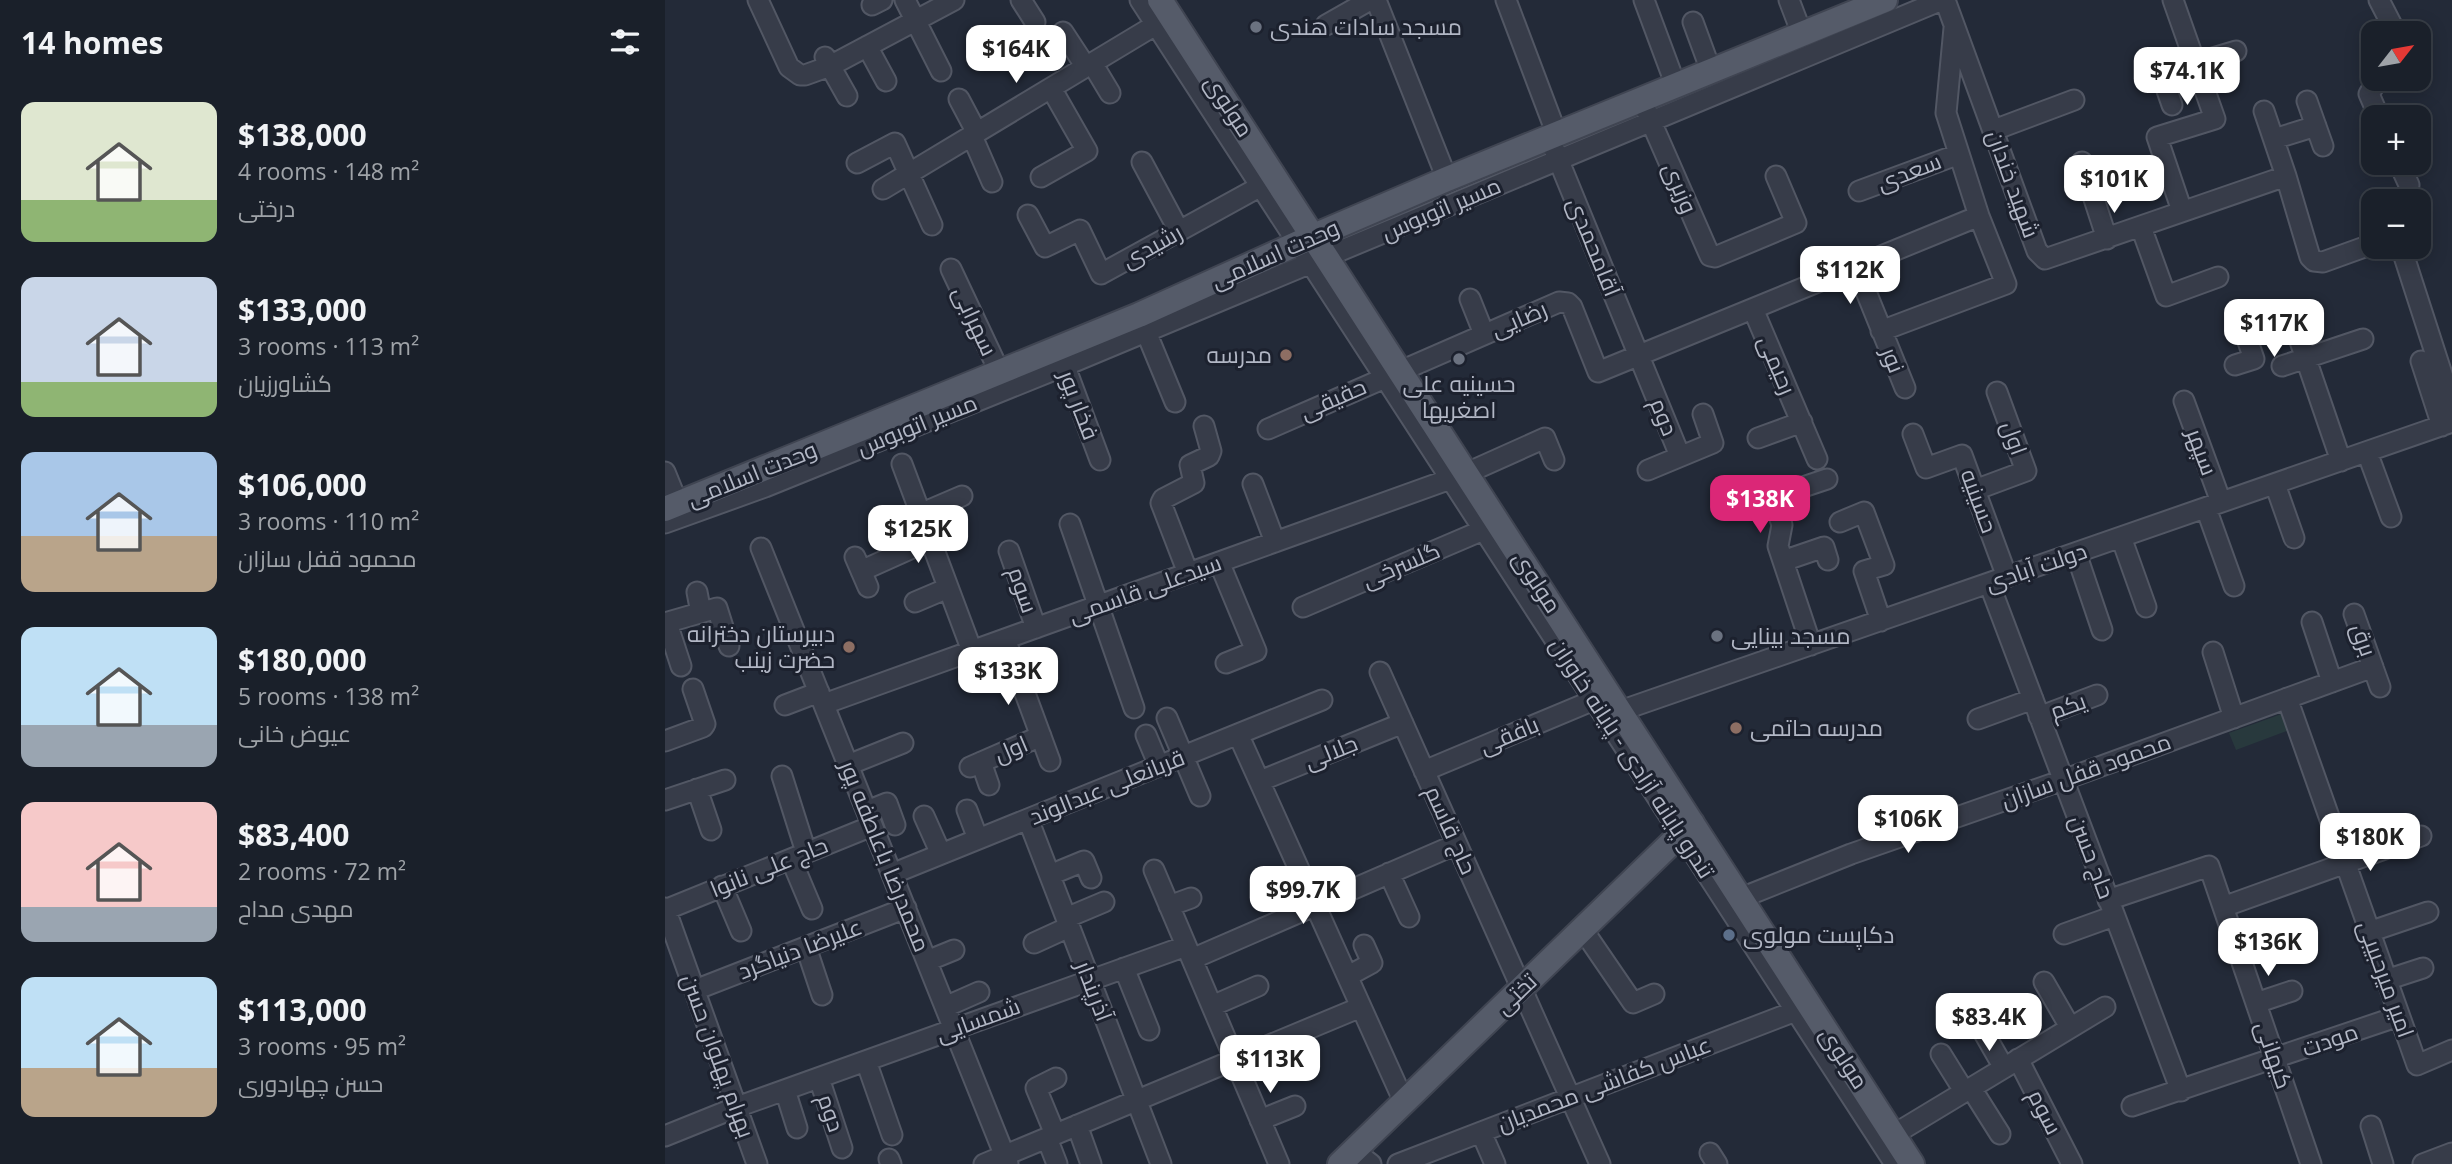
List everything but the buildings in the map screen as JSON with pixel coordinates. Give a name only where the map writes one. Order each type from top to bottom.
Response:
[{"type":"main road","name":"وحدت اسلامی","points":[[669,512],[1000,373],[1061,357],[1143,323],[1313,249],[1447,180],[1555,145],[1646,111],[1676,86],[1885,0]]},
{"type":"main road","name":"مولوی","points":[[1162,13],[1491,527],[1620,711],[1687,829],[1741,898],[1803,1008],[1912,1164]]},
{"type":"main road","name":"تختی","points":[[1355,1159],[1404,1102],[1687,829]]},
{"type":"street","points":[[758,0],[793,71],[805,75],[828,61],[867,46],[954,0]]},
{"type":"street","points":[[905,0],[941,71]]},
{"type":"street","points":[[1021,0],[1035,22]]},
{"type":"street","points":[[883,189],[1089,65],[1162,13],[1140,0]]},
{"type":"street","points":[[1326,25],[1370,0]]},
{"type":"street","points":[[1376,0],[1447,180]]},
{"type":"street","name":"آقامحمدی","points":[[1506,0],[1555,145],[1639,356]]},
{"type":"street","points":[[1644,0],[1676,86]]},
{"type":"street","points":[[1789,0],[1802,34]]},
{"type":"street","points":[[1646,111],[1944,0]]},
{"type":"street","name":"شهید خندان","points":[[1944,0],[2041,257],[2050,259],[2286,176]]},
{"type":"street","points":[[2173,0],[2215,119],[2157,137],[2182,211]]},
{"type":"street","points":[[2379,0],[2390,21]]},
{"type":"street","points":[[1693,22],[1711,71]]},
{"type":"street","points":[[1881,331],[2006,284],[1979,216],[1947,113],[1955,24]]},
{"type":"street","points":[[1063,32],[1109,93]]},
{"type":"street","points":[[867,46],[886,81]]},
{"type":"street","points":[[2172,105],[2163,79],[2236,51]]},
{"type":"street","points":[[828,61],[847,96]]},
{"type":"street","points":[[1041,177],[1087,151],[1051,88]]},
{"type":"street","points":[[959,99],[992,182]]},
{"type":"street","points":[[1994,130],[2074,100]]},
{"type":"street","points":[[2307,101],[2323,146]]},
{"type":"street","name":"وزیری","points":[[1646,111],[1710,256],[1715,257],[1796,223],[1776,176]]},
{"type":"street","points":[[2264,111],[2309,257],[2323,262],[2361,248]]},
{"type":"street","points":[[2274,139],[2316,126]]},
{"type":"street","points":[[857,163],[895,143],[932,225]]},
{"type":"street","name":"مسیر اتوبوس","points":[[1313,249],[1555,145]]},
{"type":"street","name":"سعدی","points":[[1859,191],[1959,154]]},
{"type":"street","points":[[1142,162],[1179,231]]},
{"type":"street","points":[[2082,162],[2107,239]]},
{"type":"street","points":[[2404,175],[2409,185]]},
{"type":"street","name":"رشیدی","points":[[1028,215],[1045,247],[1080,230],[1101,274],[1268,182]]},
{"type":"street","points":[[1639,356],[1979,216]]},
{"type":"street","points":[[2141,228],[2166,296],[2218,277]]},
{"type":"street","points":[[2405,259],[2452,405]]},
{"type":"street","name":"نور","points":[[1856,267],[1905,388]]},
{"type":"street","name":"سهرابی","points":[[951,269],[1000,373]]},
{"type":"street","points":[[1470,299],[1484,334]]},
{"type":"street","name":"رضایی","points":[[1391,373],[1563,302],[1572,307],[1598,372],[1639,356]]},
{"type":"street","name":"رحیمی","points":[[1753,309],[1817,459]]},
{"type":"street","points":[[2235,365],[2254,359],[2245,332],[2292,318],[2341,461]]},
{"type":"street","points":[[1143,323],[1175,402]]},
{"type":"street","points":[[2282,366],[2363,339]]},
{"type":"street","name":"دوم","points":[[1639,356],[1680,456],[1713,443],[1703,414]]},
{"type":"street","name":"مسیر اتوبوس","points":[[669,512],[765,487],[1061,357]]},
{"type":"street","name":"فخار پور","points":[[1061,357],[1100,460]]},
{"type":"street","points":[[2421,361],[2447,424]]},
{"type":"street","name":"حقیقی","points":[[1268,429],[1391,373]]},
{"type":"street","name":"اول","points":[[1975,490],[2026,471],[1997,393]]},
{"type":"street","name":"سپهر","points":[[2184,401],[2234,586]]},
{"type":"street","name":"رحیمی","points":[[1758,438],[1802,422]]},
{"type":"street","name":"دولت آبادی","points":[[1620,711],[2447,424]]},
{"type":"street","points":[[1188,573],[1161,503],[1163,499],[1194,483],[1190,465],[1209,456],[1211,451],[1203,426]]},
{"type":"street","name":"حسینیه","points":[[1913,434],[1926,468],[1962,455],[1975,490],[1998,580]]},
{"type":"street","name":"سیدعلی قاسمی","points":[[821,698],[972,651],[1098,606],[1459,476],[1545,438],[1554,460]]},
{"type":"street","points":[[2367,452],[2391,517]]},
{"type":"street","points":[[1648,470],[1680,456]]},
{"type":"street","points":[[902,464],[972,651]]},
{"type":"street","points":[[665,472],[669,512]]},
{"type":"street","points":[[1811,645],[1778,546],[1782,524],[1773,497],[1827,479]]},
{"type":"street","points":[[1253,484],[1275,542]]},
{"type":"street","points":[[2275,484],[2294,538]]},
{"type":"street","points":[[920,514],[962,496]]},
{"type":"street","points":[[1840,522],[1864,512],[1884,565],[1864,571],[1881,621]]},
{"type":"street","points":[[1070,524],[1134,708]]},
{"type":"street","name":"گلسرخی","points":[[1303,607],[1491,527]]},
{"type":"street","name":"تندرو پایانه آزادی - پایانه خاوران","points":[[1491,527],[1594,700],[1687,829],[1803,1008],[1895,1164]]},
{"type":"street","points":[[2121,537],[2146,607]]},
{"type":"street","points":[[861,572],[930,540]]},
{"type":"street","points":[[1783,561],[1823,547],[1828,560]]},
{"type":"street","name":"محمدرضا باعاطفه پور","points":[[761,548],[1007,1160]]},
{"type":"street","name":"سوم","points":[[1009,551],[1036,628]]},
{"type":"street","points":[[2076,553],[2102,630]]},
{"type":"street","points":[[1219,562],[1256,651],[1226,663]]},
{"type":"street","name":"حاج حسن","points":[[1998,580],[2036,708],[2181,1091]]},
{"type":"street","points":[[915,602],[948,588]]},
{"type":"street","points":[[697,592],[701,613]]},
{"type":"street","points":[[681,666],[666,623],[717,608],[729,646]]},
{"type":"street","name":"برق","points":[[2354,614],[2373,667]]},
{"type":"street","points":[[2312,622],[2332,682]]},
{"type":"street","points":[[1005,639],[1050,761]]},
{"type":"street","points":[[2213,652],[2234,718]]},
{"type":"street","points":[[2373,667],[2380,687]]},
{"type":"street","name":"محمود قفل سازان","points":[[1741,898],[1851,854],[2373,667]]},
{"type":"street","name":"حاج قاسم","points":[[1380,672],[1600,1164]]},
{"type":"street","points":[[665,741],[705,724],[693,689]]},
{"type":"street","name":"یکم","points":[[1978,719],[2097,695]]},
{"type":"street","points":[[785,705],[821,698]]},
{"type":"street","name":"امیر میرحبیبی","points":[[2287,698],[2417,1065],[2452,1050]]},
{"type":"street","name":"قربانعلی عبدالوند","points":[[892,874],[1322,700]]},
{"type":"street","name":"بافقی","points":[[1424,771],[1594,700]]},
{"type":"street","points":[[1167,718],[1200,796]]},
{"type":"street","name":"جلالی","points":[[1259,781],[1403,723]]},
{"type":"street","points":[[1146,734],[1159,766]]},
{"type":"street","points":[[1238,734],[1404,1102]]},
{"type":"street","name":"اول","points":[[989,785],[976,765],[1041,736]]},
{"type":"street","points":[[848,765],[902,743]]},
{"type":"street","points":[[782,776],[812,909]]},
{"type":"street","points":[[665,800],[725,780]]},
{"type":"street","points":[[697,789],[712,830]]},
{"type":"street","points":[[870,818],[887,803],[895,825]]},
{"type":"street","points":[[967,810],[978,839]]},
{"type":"street","points":[[924,816],[941,854]]},
{"type":"street","name":"حاج علی نانوا","points":[[665,909],[798,855],[870,818]]},
{"type":"street","name":"آذرپندار","points":[[1028,818],[1161,1164]]},
{"type":"street","points":[[2223,907],[2421,836]]},
{"type":"street","name":"شمسایی","points":[[665,1136],[737,1107],[1124,968],[1189,952],[1315,905],[1457,844]]},
{"type":"street","points":[[1050,875],[1084,861],[1091,878]]},
{"type":"street","name":"کیهانی","points":[[2111,908],[2209,866],[2311,1164]]},
{"type":"street","points":[[1154,870],[1279,1164]]},
{"type":"street","points":[[1389,873],[1409,917]]},
{"type":"street","points":[[722,886],[741,931]]},
{"type":"street","points":[[1169,906],[1191,898]]},
{"type":"street","points":[[1034,943],[1104,902]]},
{"type":"street","name":"علیرضا دنیاگرد","points":[[695,990],[906,908]]},
{"type":"street","points":[[2064,934],[2111,908]]},
{"type":"street","name":"بهرام پهلوان حسن","points":[[665,909],[757,1164]]},
{"type":"street","points":[[2369,932],[2428,912]]},
{"type":"street","points":[[1583,930],[1633,1003],[1654,994]]},
{"type":"street","points":[[1347,976],[1372,963],[1364,945]]},
{"type":"street","points":[[806,947],[823,995]]},
{"type":"street","points":[[927,961],[954,950]]},
{"type":"street","points":[[1124,968],[1149,1030]]},
{"type":"street","points":[[2386,979],[2423,968]]},
{"type":"street","points":[[2044,982],[2070,1027]]},
{"type":"street","points":[[1212,1006],[1258,986]]},
{"type":"street","points":[[2256,1003],[2292,991]]},
{"type":"street","points":[[945,1007],[979,992]]},
{"type":"street","points":[[984,1164],[1007,1160],[1051,1136],[1361,1007]]},
{"type":"street","points":[[1893,1135],[2105,1007]]},
{"type":"street","name":"عباس کفاشی محمدیان","points":[[1398,1164],[1803,1008]]},
{"type":"street","name":"مودت","points":[[2132,1107],[2399,1016]]},
{"type":"street","points":[[1980,1026],[2011,1063]]},
{"type":"street","points":[[1941,1054],[2000,1134]]},
{"type":"street","points":[[866,1061],[893,1135]]},
{"type":"street","name":"سوم","points":[[2011,1063],[2072,1164]]},
{"type":"street","name":"دوم","points":[[819,1078],[842,1148]]},
{"type":"street","points":[[1056,1078],[1036,1088],[1057,1164]]},
{"type":"street","points":[[785,1090],[797,1129]]},
{"type":"street","points":[[1261,1120],[1296,1106]]},
{"type":"street","points":[[1077,1125],[1091,1164]]},
{"type":"street","points":[[2371,1126],[2383,1164]]},
{"type":"street","points":[[1481,1132],[1495,1164]]},
{"type":"street","points":[[2423,1164],[2452,1153]]},
{"type":"shaded area","points":[[2287,712],[2292,729],[2236,750],[2229,733]]},
{"type":"place","name":"مسجد سادات هندی","points":[[1256,27]]},
{"type":"place","name":"مدرسه","points":[[1286,355]]},
{"type":"place","name":"حسینیه علی اصغریها","points":[[1459,359]]},
{"type":"place","name":"مسجد بینایی","points":[[1717,636]]},
{"type":"place","name":"دبیرستان دخترانه حضرت زینب","points":[[849,647]]},
{"type":"place","name":"مدرسه حاتمی","points":[[1736,728]]},
{"type":"place","name":"دکاپست مولوی","points":[[1729,935]]}]
